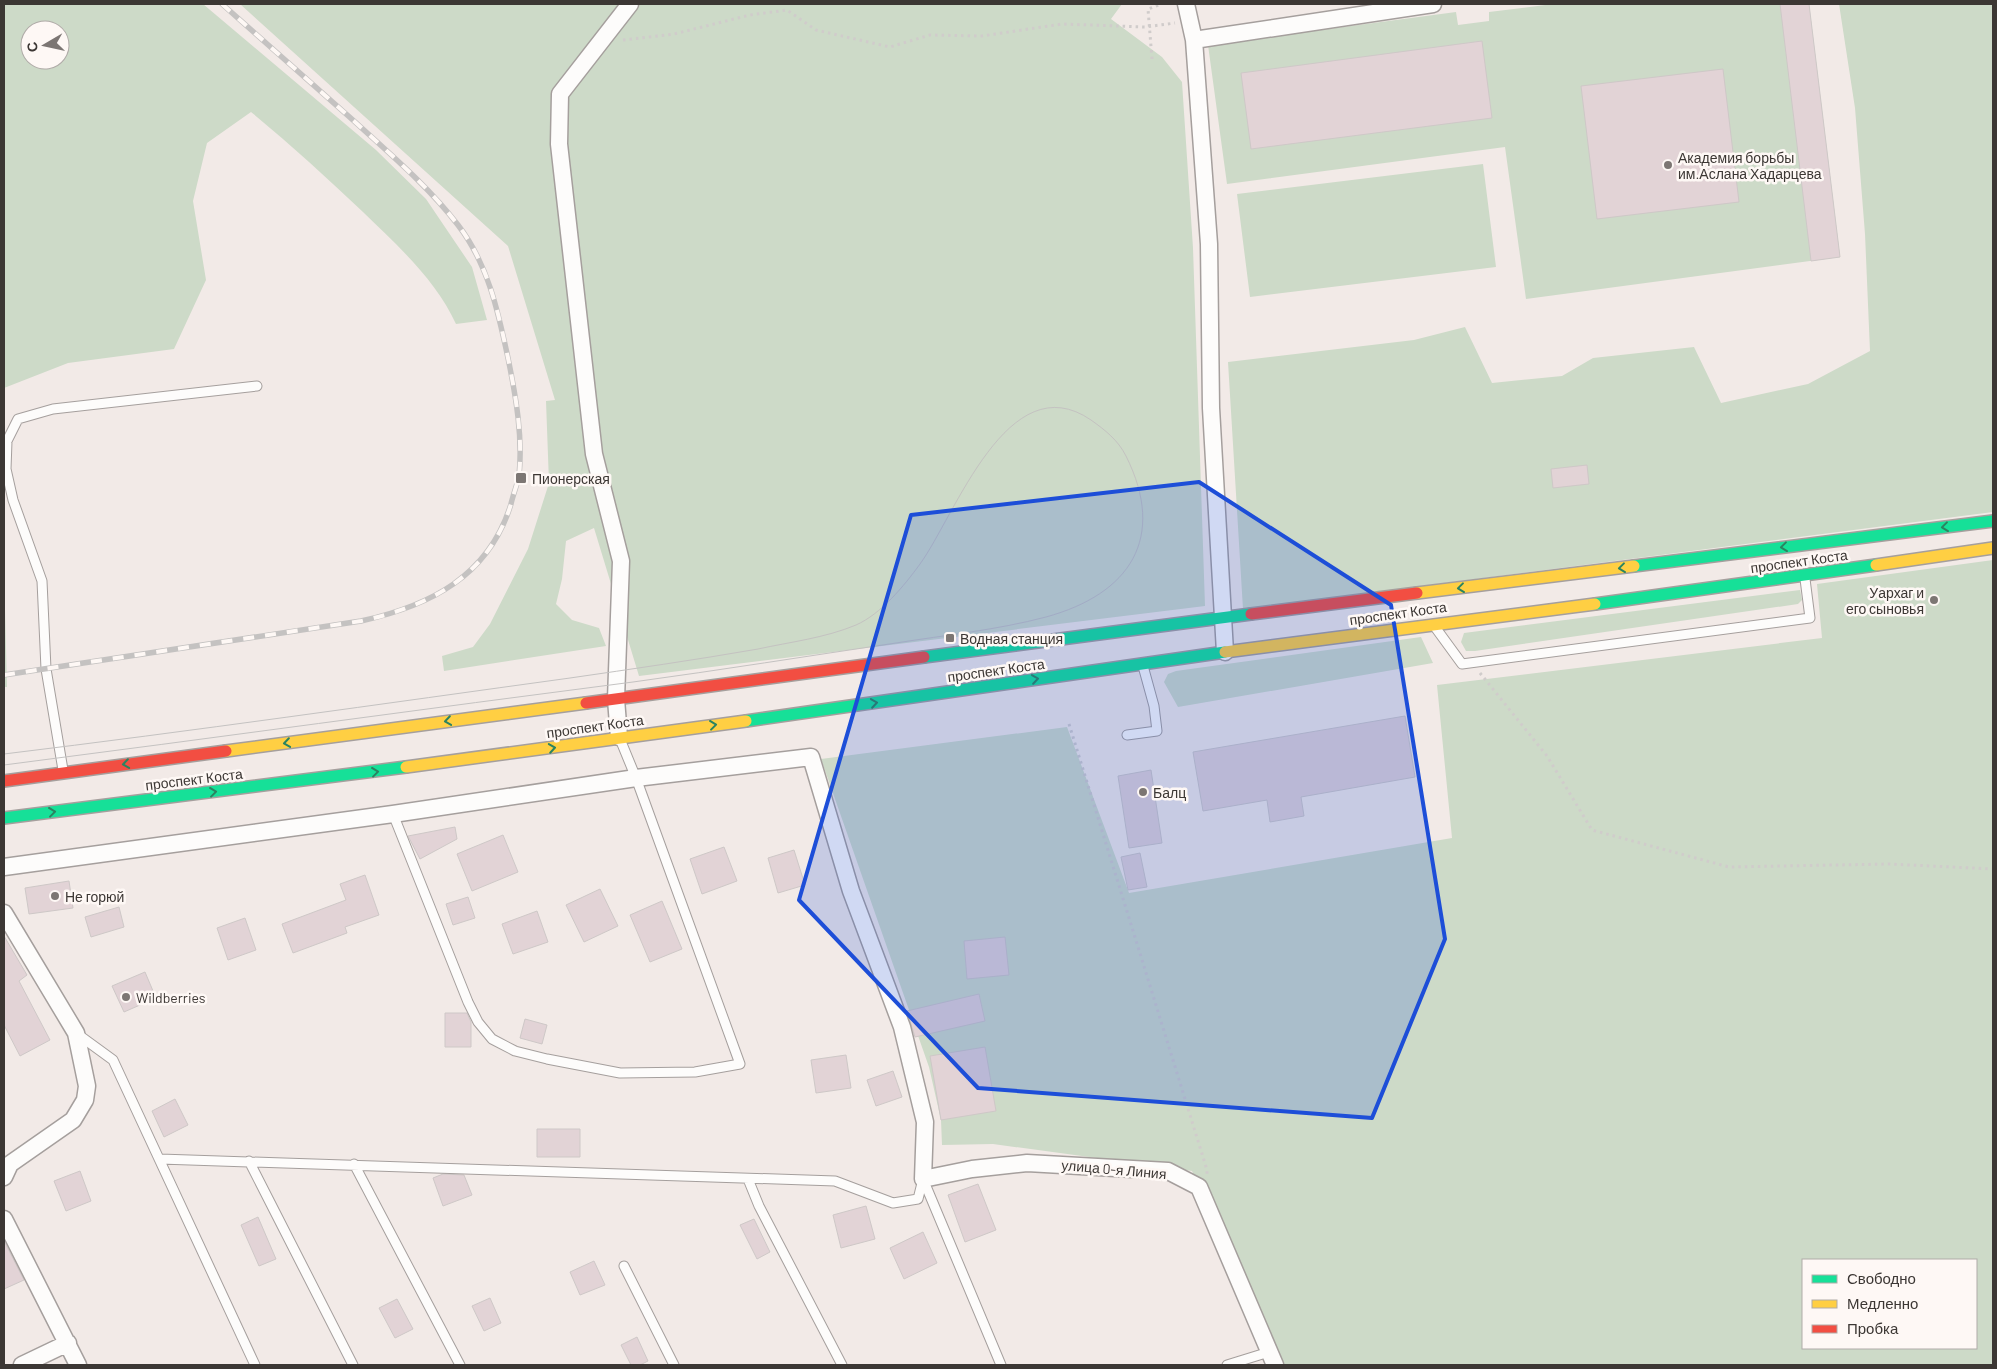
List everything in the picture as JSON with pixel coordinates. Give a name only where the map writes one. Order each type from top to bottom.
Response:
[{"type":"main road","name":"проспект Коста","points":[[4,782],[1224,617],[1993,521]]},
{"type":"main road","name":"проспект Коста","points":[[4,818],[504,755],[1142,663],[1804,576],[1993,548]]},
{"type":"street","points":[[619,737],[616,699],[621,561],[594,454],[559,144],[560,94],[630,4]]},
{"type":"street","points":[[1186,4],[1194,40],[1209,244],[1211,408],[1225,652]]},
{"type":"street","points":[[1194,40],[1320,19],[1433,4]]},
{"type":"street","points":[[4,867],[393,814],[636,778],[811,757],[851,891],[902,1027],[925,1122],[923,1179]]},
{"type":"street","points":[[4,914],[76,1033],[87,1086],[85,1100],[73,1120],[10,1164],[4,1177]]},
{"type":"street","name":"улица 0-я Линия","points":[[923,1179],[972,1169],[1027,1163],[1168,1171],[1199,1187]]},
{"type":"street","points":[[1199,1187],[1272,1359]]},
{"type":"street","points":[[4,1219],[78,1365]]},
{"type":"street","points":[[22,1365],[68,1344]]},
{"type":"lane","points":[[63,773],[46,670],[42,581],[12,500],[6,469],[7,441],[18,419],[53,409],[257,386]]},
{"type":"lane","points":[[1433,624],[1462,664],[1472,663],[1810,618],[1804,576]]},
{"type":"lane","points":[[1127,735],[1157,731],[1154,706],[1142,663]]},
{"type":"lane","points":[[393,814],[468,1002],[478,1022],[492,1039],[516,1051],[620,1073],[695,1072],[740,1064],[636,778],[619,737]]},
{"type":"lane","points":[[76,1033],[113,1060],[256,1365]]},
{"type":"lane","points":[[160,1159],[835,1181],[894,1203],[918,1199],[923,1179]]},
{"type":"lane","points":[[249,1161],[353,1365]]},
{"type":"lane","points":[[354,1164],[460,1365]]},
{"type":"lane","points":[[748,1179],[759,1206],[842,1365]]},
{"type":"lane","points":[[923,1179],[1001,1365]]},
{"type":"lane","points":[[624,1266],[674,1365]]},
{"type":"lane","points":[[1227,1365],[1272,1359]]},
{"type":"path","points":[[1152,59],[1148,9],[1162,4]]},
{"type":"path","points":[[599,43],[674,34],[750,15],[787,10],[816,30],[890,48],[930,35],[982,36],[1062,24],[1150,26],[1190,20]]},
{"type":"path","points":[[1472,663],[1547,756],[1592,830],[1729,868],[1888,864],[1993,869]]},
{"type":"path","points":[[1069,724],[1207,1170],[1206,1179],[1199,1187]]},
{"type":"highlighted area","points":[[1199,482],[1391,605],[1445,939],[1372,1118],[978,1088],[799,900],[911,515]]},
{"type":"green space","points":[[4,4],[203,4],[376,150],[426,199],[472,267],[487,320],[456,324],[438,293],[402,250],[322,174],[251,112],[207,143],[193,201],[206,280],[174,349],[68,363],[4,388]]},
{"type":"green space","points":[[240,4],[1122,4],[1111,19],[1162,57],[1182,82],[1193,248],[1205,606],[639,676],[594,528],[566,541],[562,579],[556,604],[572,620],[599,628],[606,646],[444,671],[442,656],[473,647],[490,624],[528,549],[549,483],[546,401],[555,400],[508,246]]},
{"type":"green space","name":"Академия борьбы им.Аслана Хадарцева","points":[[1553,4],[1809,4],[1840,257],[1526,299],[1505,147],[1227,184],[1208,45],[1456,12],[1458,25],[1489,21],[1489,12]]},
{"type":"green space","points":[[1839,4],[1993,4],[1993,512],[1243,609],[1228,362],[1414,340],[1465,327],[1492,383],[1562,376],[1593,358],[1694,347],[1721,403],[1808,384],[1870,351],[1865,234],[1855,108]]},
{"type":"green space","points":[[1483,164],[1496,267],[1250,297],[1237,194]]},
{"type":"green space","points":[[1993,560],[1993,1365],[1282,1365],[1192,1171],[993,1144],[942,1145],[941,1120],[929,1067],[821,759],[1067,727],[1129,893],[1452,838],[1437,685],[1822,638],[1817,584]]},
{"type":"green space","points":[[4,570],[7,687],[4,687]]},
{"type":"green space","points":[[1800,590],[1802,600],[1798,604],[1475,651],[1466,651],[1461,642],[1464,633]]},
{"type":"green space","points":[[1421,637],[1433,663],[1178,707],[1164,682],[1168,674],[1176,671]]},
{"type":"building","points":[[1780,4],[1809,4],[1840,257],[1811,261]]},
{"type":"building","points":[[1482,41],[1492,118],[1251,149],[1241,73]]},
{"type":"building","points":[[1723,69],[1739,202],[1597,219],[1581,86]]},
{"type":"building","points":[[1587,465],[1589,484],[1553,488],[1551,469]]},
{"type":"building","points":[[1405,716],[1415,777],[1301,797],[1304,816],[1270,822],[1267,800],[1203,811],[1193,752]]},
{"type":"building","points":[[1151,770],[1162,843],[1129,848],[1118,776]]},
{"type":"building","points":[[455,827],[457,839],[420,859],[408,836]]},
{"type":"building","points":[[503,835],[518,872],[472,891],[457,854]]},
{"type":"building","points":[[724,847],[737,881],[702,894],[690,859]]},
{"type":"building","points":[[794,850],[805,885],[778,893],[768,858]]},
{"type":"building","points":[[1140,853],[1147,887],[1128,890],[1121,857]]},
{"type":"building","points":[[365,875],[379,915],[345,927],[347,933],[293,953],[282,924],[346,900],[340,884]]},
{"type":"building","points":[[69,881],[73,908],[29,914],[25,888]]},
{"type":"building","points":[[600,889],[618,926],[584,942],[566,905]]},
{"type":"building","points":[[468,897],[475,918],[453,925],[446,904]]},
{"type":"building","points":[[662,901],[682,949],[650,962],[630,915]]},
{"type":"building","points":[[119,907],[124,927],[91,937],[85,917]]},
{"type":"building","points":[[537,911],[548,942],[513,954],[502,924]]},
{"type":"building","points":[[245,918],[256,950],[228,960],[217,928]]},
{"type":"building","points":[[4,936],[27,975],[19,981],[50,1040],[20,1056],[4,1025]]},
{"type":"building","points":[[1005,937],[1009,975],[967,979],[964,941]]},
{"type":"building","points":[[145,972],[156,998],[124,1012],[112,986]]},
{"type":"building","points":[[979,994],[985,1021],[915,1037],[907,1011]]},
{"type":"building","points":[[445,1013],[467,1013],[471,1022],[471,1047],[445,1047]]},
{"type":"building","points":[[525,1019],[547,1025],[542,1044],[520,1038]]},
{"type":"building","points":[[985,1047],[996,1111],[941,1120],[930,1056]]},
{"type":"building","points":[[846,1055],[851,1088],[816,1093],[811,1060]]},
{"type":"building","points":[[893,1071],[902,1097],[876,1106],[867,1080]]},
{"type":"building","points":[[175,1099],[188,1125],[164,1137],[152,1111]]},
{"type":"building","points":[[537,1129],[580,1129],[580,1157],[537,1157]]},
{"type":"building","points":[[80,1171],[91,1201],[66,1211],[54,1181]]},
{"type":"building","points":[[443,1174],[464,1175],[472,1195],[443,1206],[433,1178]]},
{"type":"building","points":[[978,1184],[996,1230],[965,1242],[948,1195]]},
{"type":"building","points":[[866,1206],[875,1239],[841,1248],[833,1215]]},
{"type":"building","points":[[258,1217],[276,1259],[259,1266],[241,1225]]},
{"type":"building","points":[[754,1219],[770,1252],[757,1259],[740,1225]]},
{"type":"building","points":[[923,1232],[937,1263],[904,1279],[890,1248]]},
{"type":"building","points":[[4,1241],[24,1280],[4,1289]]},
{"type":"building","points":[[594,1261],[605,1285],[580,1295],[570,1272]]},
{"type":"building","points":[[490,1298],[501,1323],[484,1331],[472,1306]]},
{"type":"building","points":[[397,1299],[413,1329],[395,1338],[379,1308]]},
{"type":"building","points":[[637,1337],[648,1361],[640,1365],[631,1365],[621,1345]]},
{"type":"tram line","points":[[4,754],[640,668],[758,649],[844,629],[856,625],[874,614],[899,590],[920,564],[968,482],[988,453],[1010,428],[1034,412],[1061,408],[1091,420],[1119,445],[1126,456],[1138,486],[1143,513],[1141,537],[1133,559],[1119,578],[1100,594],[1075,607],[1046,617],[971,632],[666,677],[4,765]]},
{"type":"railway","points":[[4,675],[361,621],[410,607],[454,584],[472,569],[488,551],[501,529],[511,504],[519,476],[520,461],[516,402],[496,306],[484,272],[468,240],[434,197],[408,171],[222,4]]},
{"type":"traffic: fast","points":[[1634,566],[1993,521]]},
{"type":"traffic: fast","points":[[1595,604],[1876,565]]},
{"type":"traffic: fast","points":[[924,657],[1251,614]]},
{"type":"traffic: fast","points":[[746,721],[1225,652]]},
{"type":"traffic: fast","points":[[4,818],[406,767]]},
{"type":"traffic: slow","points":[[1876,565],[1993,548]]},
{"type":"traffic: slow","points":[[1417,593],[1634,566]]},
{"type":"traffic: slow","points":[[1225,652],[1595,604]]},
{"type":"traffic: slow","points":[[226,751],[586,703]]},
{"type":"traffic: slow","points":[[406,767],[746,721]]},
{"type":"traffic: jam","points":[[1251,614],[1417,593]]},
{"type":"traffic: jam","points":[[586,703],[924,657]]},
{"type":"traffic: jam","points":[[4,781],[226,751]]},
{"type":"place","name":"Академия борьбы им.Аслана Хадарцева","points":[[1668,165]]},
{"type":"place","name":"Пионерская","points":[[521,478]]},
{"type":"place","name":"Уархаг и его сыновья","points":[[1934,600]]},
{"type":"place","name":"Водная станция","points":[[950,638]]},
{"type":"place","name":"Балц","points":[[1143,792]]},
{"type":"place","name":"Не горюй","points":[[55,896]]},
{"type":"place","name":"Wildberries","points":[[126,997]]}]
